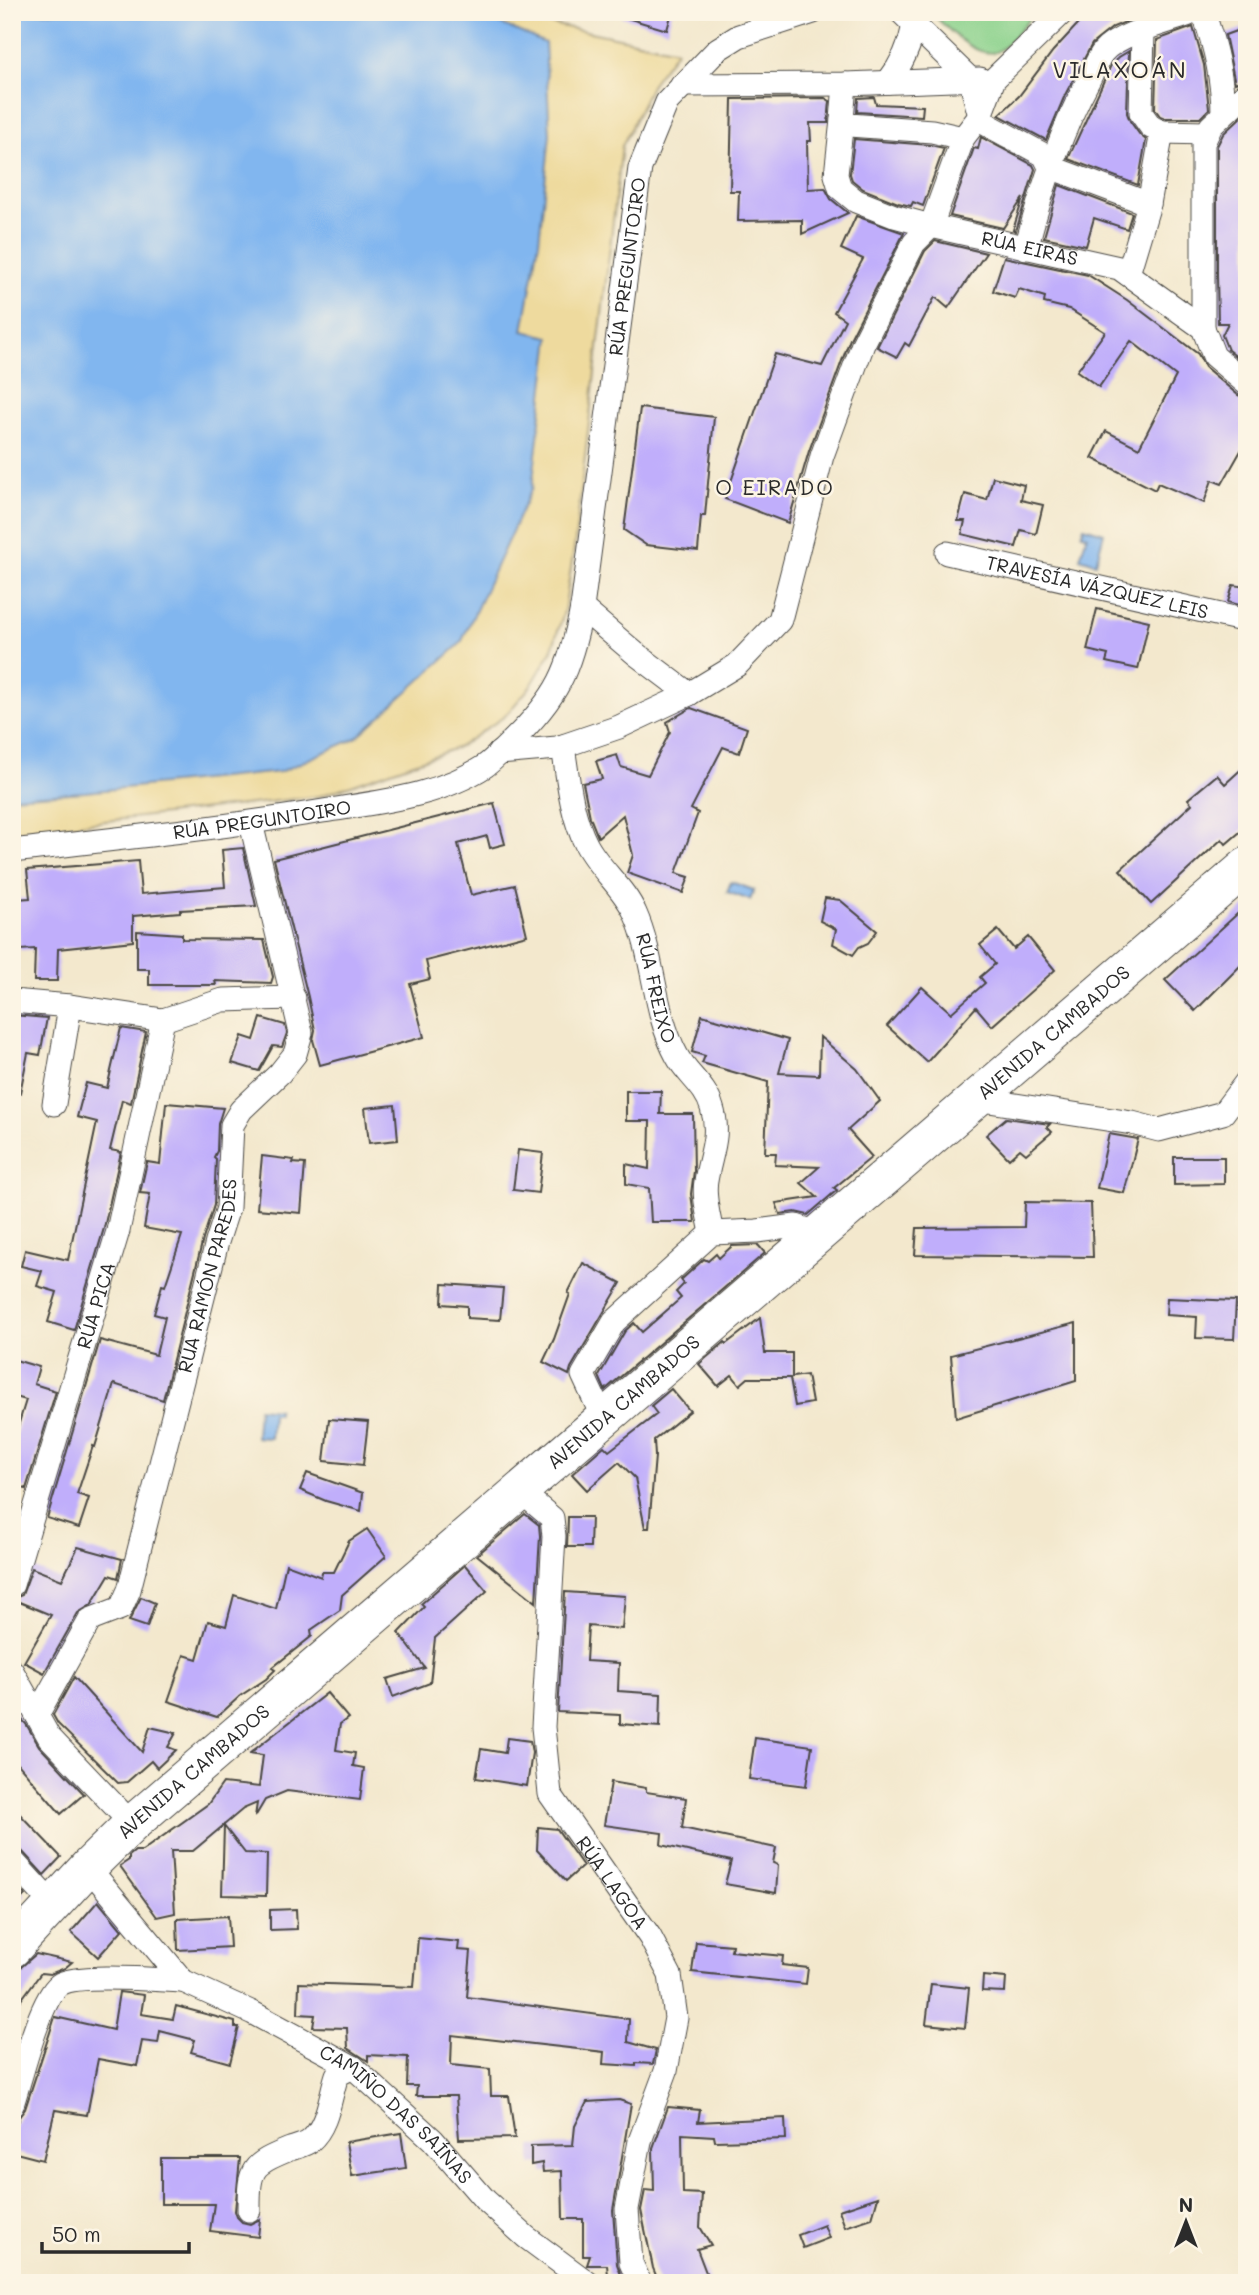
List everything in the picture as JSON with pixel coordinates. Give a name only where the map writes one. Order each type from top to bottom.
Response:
[{"type":"main road","name":"AVENIDA CAMBADOS","points":[[12,1949],[132,1824],[1247,866]]},
{"type":"street","name":"RÚA PREGUNTOIRO","points":[[12,851],[251,823],[413,796],[461,778],[486,765],[537,717],[560,683],[575,648],[640,168],[667,102],[718,49],[738,36],[813,12]]},
{"type":"street","points":[[682,85],[845,84],[994,79],[1063,12]]},
{"type":"street","points":[[1026,248],[1050,167],[1081,94],[1103,51],[1123,37],[1189,12]]},
{"type":"street","points":[[1203,12],[1212,36],[1223,90],[1223,114]]},
{"type":"street","points":[[908,19],[970,79],[980,116],[988,125],[1044,155],[1050,167],[1149,204]]},
{"type":"street","points":[[888,82],[901,65],[911,44],[908,19]]},
{"type":"street","points":[[1143,31],[1142,113],[1151,127],[1162,132],[1208,133]]},
{"type":"street","name":"RÚA PREGUNTOIRO","points":[[499,753],[563,746],[619,727],[689,694],[737,665],[780,620],[822,456],[863,344],[914,243],[930,226],[963,138],[980,116],[994,79]]},
{"type":"street","points":[[845,84],[842,120],[849,125],[932,131],[963,138]]},
{"type":"street","points":[[1203,328],[1203,143],[1211,126],[1247,92]]},
{"type":"street","name":"RÚA EIRAS","points":[[842,120],[836,175],[840,188],[856,201],[930,226],[1119,268],[1203,328],[1214,356],[1247,384]]},
{"type":"street","points":[[1128,274],[1149,204],[1162,132]]},
{"type":"street","name":"TRAVESÍA VÁZQUEZ LEIS","points":[[947,553],[1247,621]]},
{"type":"street","points":[[582,608],[689,694]]},
{"type":"street","name":"RÚA FREIXO","points":[[563,746],[578,824],[587,845],[635,912],[664,1021],[677,1057],[703,1087],[713,1109],[716,1144],[705,1183],[712,1233]]},
{"type":"street","name":"RÚA RAMÓN PAREDES","points":[[37,1716],[89,1620],[121,1608],[129,1590],[217,1242],[228,1208],[232,1125],[241,1110],[280,1073],[295,1054],[301,1033],[251,823]]},
{"type":"street","points":[[12,1001],[70,1006],[163,1020],[223,1000],[294,998]]},
{"type":"street","points":[[54,1104],[70,1006]]},
{"type":"street","name":"RÚA PICA","points":[[12,1586],[118,1231],[163,1020]]},
{"type":"street","points":[[976,1099],[1159,1129],[1223,1113],[1247,1081]]},
{"type":"street","points":[[604,1420],[583,1375],[614,1322],[712,1233],[796,1226],[820,1234]]},
{"type":"street","name":"RÚA LAGOA","points":[[520,1491],[552,1518],[554,1536],[543,1727],[550,1794],[650,1937],[670,1975],[677,2018],[666,2071],[640,2141],[627,2209],[631,2263],[640,2283]]},
{"type":"street","points":[[14,1676],[49,1737],[132,1824]]},
{"type":"street","points":[[12,1860],[53,1905]]},
{"type":"street","name":"CAMIÑO DAS SAÍÑAS","points":[[88,1867],[183,1981]]},
{"type":"street","name":"CAMIÑO DAS SAÍÑAS","points":[[12,2105],[45,2006],[60,1984],[80,1979],[183,1981],[253,2013],[353,2067],[433,2140],[485,2200],[526,2237],[588,2283]]},
{"type":"street","points":[[249,2210],[249,2185],[255,2168],[271,2157],[309,2141],[323,2124],[337,2075],[353,2067]]},
{"type":"green space","points":[[930,12],[1035,12],[1004,47],[991,53],[982,52],[963,41]]},
{"type":"sand","points":[[468,12],[493,12],[677,50],[653,82],[622,146],[574,549],[564,612],[551,652],[531,686],[505,716],[459,747],[320,796],[12,832],[12,678],[467,274]]},
{"type":"water","points":[[12,12],[468,12],[545,43],[550,134],[539,242],[523,331],[550,337],[532,488],[461,643],[356,738],[280,772],[12,797]]},
{"type":"water","points":[[1084,527],[1104,533],[1096,563],[1080,558],[1087,535],[1082,534]]},
{"type":"water","points":[[731,882],[754,890],[750,900],[727,892]]},
{"type":"water","points":[[258,1408],[278,1410],[278,1414],[272,1414],[270,1438],[256,1437]]},
{"type":"building","points":[[620,12],[672,12],[667,30],[620,16]]},
{"type":"building","points":[[1089,12],[1150,12],[1113,27],[1092,44],[1065,95],[1046,140],[999,115],[1019,96],[1053,51]]},
{"type":"building","points":[[1193,27],[1204,65],[1209,109],[1200,118],[1165,118],[1155,109],[1157,40]]},
{"type":"building","points":[[1247,27],[1247,78],[1235,83],[1225,35]]},
{"type":"building","points":[[1129,51],[1127,113],[1130,121],[1146,140],[1138,185],[1068,159],[1111,65]]},
{"type":"building","points":[[874,97],[876,104],[923,106],[922,116],[857,112],[858,98]]},
{"type":"building","points":[[825,98],[830,101],[828,123],[810,123],[811,141],[807,141],[808,189],[825,188],[831,199],[848,213],[802,234],[802,220],[738,221],[739,191],[730,191],[732,99]]},
{"type":"building","points":[[1243,115],[1247,120],[1247,365],[1228,350],[1222,335],[1228,323],[1218,323],[1217,274],[1217,146],[1223,134]]},
{"type":"building","points":[[981,137],[1033,165],[1035,169],[1016,231],[1013,230],[1023,198],[1003,228],[950,216],[974,148],[978,149]]},
{"type":"building","points":[[854,139],[944,148],[923,206],[913,202],[911,206],[898,203],[863,189],[852,180],[850,174]]},
{"type":"building","points":[[1059,185],[1132,213],[1127,229],[1094,218],[1086,246],[1044,237]]},
{"type":"building","points":[[856,216],[904,233],[850,339],[809,451],[788,523],[725,499],[775,354],[822,366],[845,320],[834,312],[863,259],[841,249]]},
{"type":"building","points":[[935,241],[986,253],[948,308],[935,297],[909,346],[905,343],[897,357],[877,347],[925,251]]},
{"type":"building","points":[[1004,257],[1088,275],[1127,300],[1198,354],[1205,367],[1238,395],[1247,398],[1247,440],[1222,484],[1212,480],[1204,503],[1158,483],[1155,490],[1092,458],[1106,431],[1139,448],[1176,376],[1131,341],[1099,387],[1077,371],[1105,332],[1069,309],[1044,303],[1045,297],[1019,289],[1015,298],[993,291]]},
{"type":"building","points":[[640,408],[714,417],[705,516],[701,516],[698,551],[646,545],[624,530]]},
{"type":"building","points":[[993,477],[1024,485],[1021,500],[1043,505],[1036,534],[1021,530],[1016,547],[962,534],[965,521],[958,521],[965,494],[987,500]]},
{"type":"building","points":[[1233,585],[1247,587],[1247,607],[1228,602]]},
{"type":"building","points":[[1097,609],[1149,621],[1138,669],[1106,662],[1108,655],[1087,650]]},
{"type":"building","points":[[691,708],[747,728],[739,753],[723,747],[691,809],[698,813],[676,873],[689,877],[683,893],[627,873],[633,855],[623,815],[598,837],[590,817],[583,783],[602,779],[596,761],[617,755],[621,767],[648,775],[670,732],[667,722]]},
{"type":"building","points":[[1247,764],[1247,826],[1226,844],[1222,839],[1151,904],[1120,870],[1192,804],[1188,799],[1217,775],[1225,784]]},
{"type":"building","points":[[494,803],[505,844],[490,848],[487,836],[458,844],[471,895],[515,885],[527,935],[426,961],[430,979],[410,984],[424,1037],[320,1065],[313,1040],[315,1030],[308,997],[274,859]]},
{"type":"building","points":[[243,848],[256,906],[180,910],[133,916],[133,941],[58,949],[57,981],[34,981],[35,949],[20,950],[16,899],[30,898],[27,870],[138,861],[141,894],[225,887],[222,850]]},
{"type":"building","points":[[825,898],[840,900],[877,931],[868,943],[859,947],[853,955],[833,944],[836,929],[820,921]]},
{"type":"building","points":[[1247,905],[1247,959],[1195,1011],[1165,980]]},
{"type":"building","points":[[998,930],[1014,949],[1028,937],[1055,970],[992,1026],[976,1007],[927,1062],[887,1026],[922,987],[951,1013],[985,983],[980,977],[995,964],[980,945]]},
{"type":"building","points":[[137,931],[182,934],[182,939],[264,940],[273,977],[271,983],[215,981],[216,985],[149,985],[149,969],[137,969]]},
{"type":"building","points":[[12,1015],[47,1018],[40,1055],[28,1053],[20,1093],[12,1092]]},
{"type":"building","points":[[702,1015],[788,1040],[779,1073],[819,1075],[820,1037],[857,1069],[880,1101],[848,1130],[872,1157],[834,1188],[837,1190],[808,1215],[795,1212],[780,1214],[776,1203],[817,1197],[801,1183],[819,1167],[775,1165],[776,1153],[765,1153],[768,1082],[702,1063],[705,1056],[692,1052]]},
{"type":"building","points":[[261,1018],[285,1025],[287,1033],[282,1047],[273,1046],[259,1071],[232,1063],[242,1036],[254,1040]]},
{"type":"building","points":[[121,1028],[146,1032],[131,1103],[122,1100],[110,1150],[121,1152],[104,1228],[74,1330],[48,1322],[57,1292],[37,1286],[42,1271],[21,1266],[25,1250],[68,1260],[97,1122],[77,1117],[86,1083],[107,1088]]},
{"type":"building","points":[[626,1091],[661,1091],[660,1114],[693,1114],[694,1171],[691,1194],[695,1222],[651,1222],[649,1188],[626,1184],[626,1164],[649,1169],[650,1121],[626,1121]]},
{"type":"building","points":[[166,1103],[223,1108],[214,1157],[214,1205],[163,1400],[114,1384],[77,1494],[89,1498],[79,1528],[47,1518],[100,1340],[156,1355],[165,1317],[154,1314],[162,1285],[165,1286],[182,1235],[144,1228],[150,1194],[140,1193],[147,1162],[160,1164]]},
{"type":"building","points":[[395,1105],[398,1140],[369,1143],[365,1108]]},
{"type":"building","points":[[1006,1118],[1050,1124],[1047,1127],[1052,1132],[1026,1154],[1020,1149],[1009,1159],[986,1135]]},
{"type":"building","points":[[1109,1134],[1138,1139],[1124,1193],[1097,1188]]},
{"type":"building","points":[[518,1150],[543,1153],[538,1193],[513,1190]]},
{"type":"building","points":[[262,1156],[305,1164],[301,1213],[257,1209]]},
{"type":"building","points":[[1174,1157],[1224,1157],[1224,1184],[1174,1185]]},
{"type":"building","points":[[1025,1202],[1091,1203],[1093,1257],[915,1255],[917,1228],[1024,1227]]},
{"type":"building","points":[[758,1245],[765,1253],[605,1390],[599,1376],[625,1331],[634,1323],[642,1332],[681,1298],[676,1292],[684,1284],[681,1280],[704,1259],[708,1261],[716,1254],[719,1258],[732,1246]]},
{"type":"building","points":[[583,1263],[621,1283],[569,1375],[543,1362],[554,1339],[570,1294],[568,1293]]},
{"type":"building","points":[[443,1284],[503,1288],[500,1320],[467,1318],[467,1306],[442,1304]]},
{"type":"building","points":[[1167,1298],[1236,1301],[1234,1339],[1196,1338],[1197,1317],[1166,1315]]},
{"type":"building","points":[[760,1318],[765,1353],[792,1353],[792,1377],[807,1375],[812,1403],[795,1406],[790,1378],[748,1378],[740,1385],[732,1375],[718,1386],[699,1364]]},
{"type":"building","points":[[1076,1323],[1076,1381],[956,1418],[951,1355]]},
{"type":"building","points":[[12,1359],[39,1367],[34,1384],[56,1391],[26,1489],[12,1485],[12,1446],[26,1400],[12,1396]]},
{"type":"building","points":[[671,1389],[690,1411],[654,1440],[649,1528],[645,1528],[635,1478],[619,1462],[587,1490],[572,1474],[604,1446],[609,1451],[657,1414],[651,1406]]},
{"type":"building","points":[[329,1419],[368,1422],[363,1465],[324,1461]]},
{"type":"building","points":[[307,1473],[363,1493],[361,1511],[300,1490]]},
{"type":"building","points":[[525,1514],[539,1525],[536,1602],[477,1555]]},
{"type":"building","points":[[568,1517],[591,1517],[590,1547],[567,1547]]},
{"type":"building","points":[[367,1529],[386,1556],[342,1595],[340,1610],[311,1630],[312,1636],[272,1668],[275,1670],[266,1679],[240,1696],[217,1717],[168,1701],[184,1655],[197,1659],[208,1621],[226,1626],[234,1595],[276,1609],[286,1564],[321,1577],[322,1572],[334,1572],[349,1541]]},
{"type":"building","points":[[78,1547],[122,1559],[118,1578],[109,1575],[91,1605],[78,1613],[44,1673],[24,1662],[51,1615],[12,1599],[22,1595],[32,1568],[62,1580]]},
{"type":"building","points":[[465,1565],[487,1591],[435,1638],[430,1683],[393,1697],[387,1679],[425,1668],[399,1633],[424,1607],[421,1604]]},
{"type":"building","points":[[565,1592],[625,1596],[622,1629],[588,1626],[586,1661],[619,1663],[618,1691],[661,1694],[660,1727],[620,1724],[620,1715],[558,1712]]},
{"type":"building","points":[[141,1597],[155,1603],[147,1627],[129,1621]]},
{"type":"building","points":[[74,1677],[142,1752],[150,1727],[176,1733],[168,1747],[176,1750],[157,1768],[151,1761],[127,1782],[118,1783],[58,1724],[53,1715]]},
{"type":"building","points":[[327,1693],[348,1718],[340,1724],[336,1750],[355,1753],[353,1766],[364,1768],[360,1800],[287,1791],[265,1800],[255,1817],[257,1803],[243,1809],[193,1851],[171,1851],[175,1913],[157,1917],[120,1866],[129,1860],[129,1856],[135,1851],[142,1851],[208,1804],[223,1783],[259,1787],[263,1755],[250,1753]]},
{"type":"building","points":[[12,1709],[26,1724],[39,1746],[84,1794],[61,1814],[12,1757]]},
{"type":"building","points":[[507,1738],[530,1741],[532,1753],[527,1786],[476,1778],[481,1749],[505,1753]]},
{"type":"building","points":[[755,1738],[812,1746],[806,1786],[749,1779]]},
{"type":"building","points":[[611,1782],[646,1788],[646,1792],[686,1798],[682,1828],[776,1848],[773,1863],[778,1865],[776,1893],[725,1884],[731,1861],[661,1845],[662,1833],[604,1825]]},
{"type":"building","points":[[12,1806],[61,1857],[44,1875],[22,1851],[12,1846]]},
{"type":"building","points":[[224,1826],[245,1853],[267,1854],[266,1896],[222,1895]]},
{"type":"building","points":[[538,1827],[557,1829],[583,1866],[566,1881],[537,1850]]},
{"type":"building","points":[[12,1881],[25,1895],[12,1908]]},
{"type":"building","points":[[98,1901],[122,1930],[98,1957],[71,1932]]},
{"type":"building","points":[[296,1909],[297,1929],[270,1930],[270,1910]]},
{"type":"building","points":[[228,1916],[230,1947],[178,1950],[177,1919]]},
{"type":"building","points":[[418,1938],[459,1942],[458,1950],[471,1951],[467,1997],[629,2019],[628,2042],[656,2050],[653,2064],[603,2064],[604,2052],[452,2035],[451,2065],[490,2069],[491,2096],[509,2096],[515,2138],[459,2139],[456,2096],[416,2096],[417,2086],[407,2086],[408,2057],[368,2055],[368,2061],[348,2048],[347,2028],[313,2027],[315,2015],[298,2014],[299,1983],[414,1987]]},
{"type":"building","points":[[696,1942],[732,1945],[731,1951],[783,1956],[782,1965],[808,1968],[806,1984],[692,1972]]},
{"type":"building","points":[[36,1954],[72,1962],[50,1974],[41,1973],[12,2012],[12,1975]]},
{"type":"building","points":[[983,1976],[1006,1978],[1005,1992],[982,1991]]},
{"type":"building","points":[[931,1984],[969,1988],[965,2028],[926,2024]]},
{"type":"building","points":[[119,1992],[144,1995],[141,2014],[173,2019],[176,2006],[235,2022],[235,2027],[239,2027],[230,2063],[191,2052],[195,2040],[160,2031],[158,2043],[142,2041],[137,2066],[98,2059],[87,2115],[55,2110],[43,2160],[12,2152],[12,2136],[25,2109],[55,2017],[113,2030]]},
{"type":"building","points":[[619,2100],[631,2104],[613,2210],[617,2264],[622,2278],[608,2275],[607,2265],[587,2265],[590,2256],[583,2256],[583,2219],[563,2219],[562,2171],[543,2172],[542,2163],[531,2165],[531,2146],[573,2145],[575,2126],[587,2102]]},
{"type":"building","points":[[668,2107],[700,2110],[698,2122],[785,2118],[786,2139],[715,2141],[714,2136],[682,2134],[683,2193],[702,2194],[700,2227],[711,2245],[697,2249],[710,2283],[659,2283],[653,2268],[641,2210],[645,2190],[654,2191],[653,2148]]},
{"type":"building","points":[[401,2133],[406,2168],[352,2176],[346,2142]]},
{"type":"building","points":[[161,2158],[240,2158],[235,2211],[242,2222],[250,2224],[260,2219],[258,2237],[210,2231],[214,2204],[161,2204]]},
{"type":"building","points":[[878,2197],[872,2218],[845,2227],[839,2210]]},
{"type":"building","points":[[824,2225],[829,2238],[803,2248],[798,2235]]},
{"type":"district","name":"VILAXOÁN","points":[[1120,70]]},
{"type":"district","name":"O EIRADO","points":[[775,488]]}]
